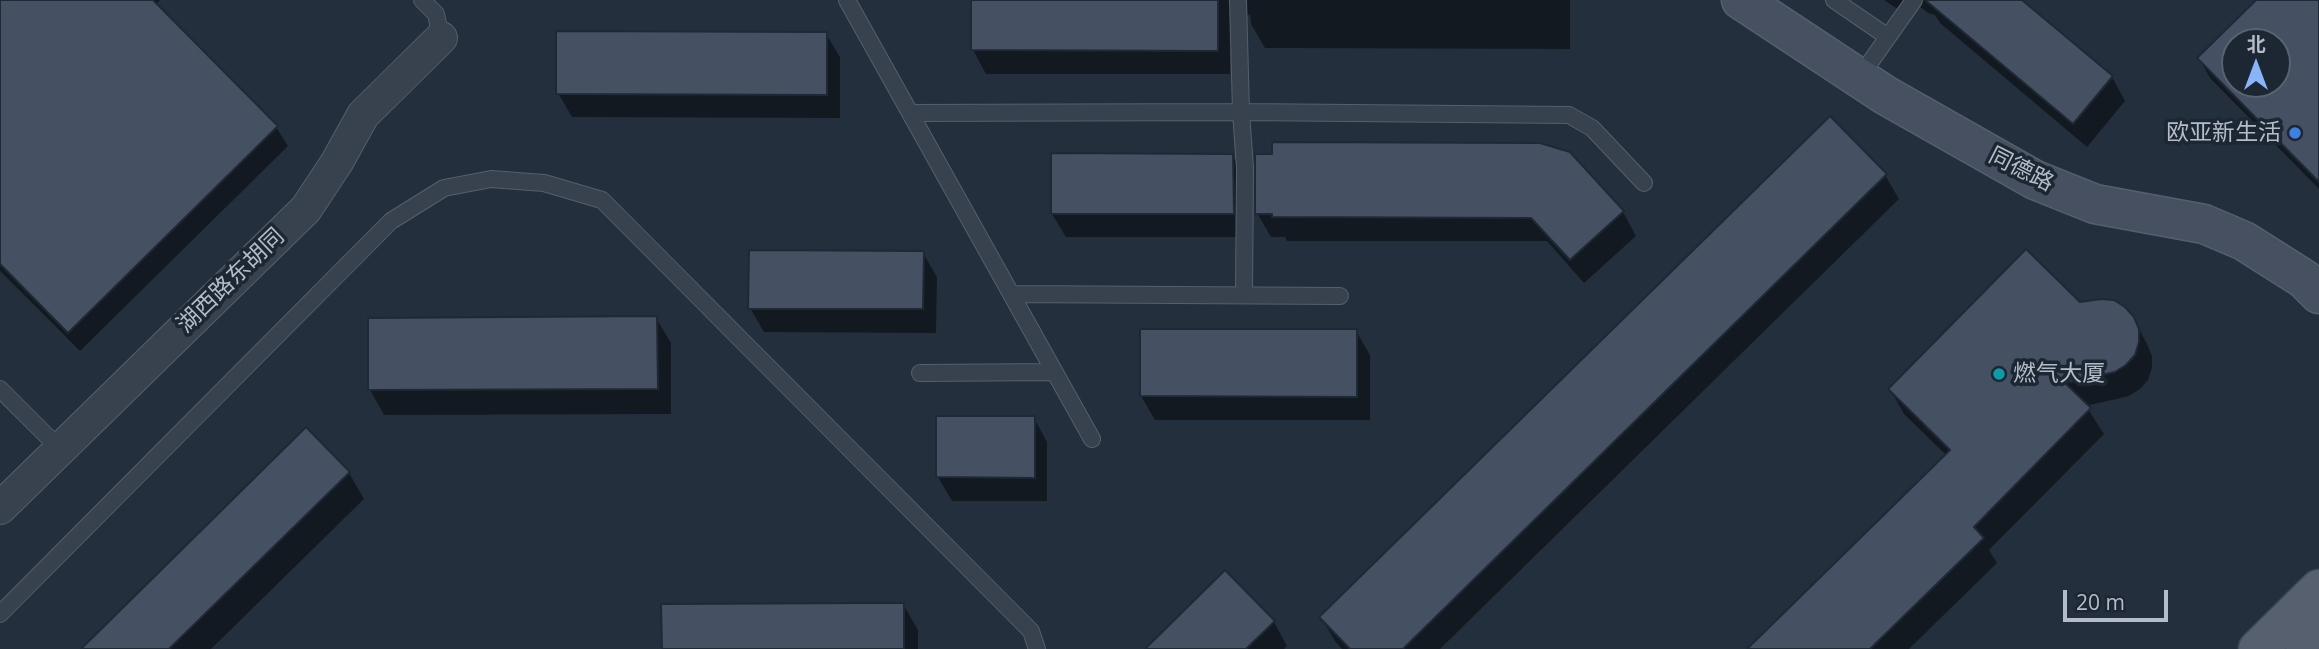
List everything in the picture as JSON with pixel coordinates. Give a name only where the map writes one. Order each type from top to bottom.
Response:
[{"type":"main road","points":[[2258,649],[2319,589]]},
{"type":"main road","points":[[2305,649],[2319,635]]},
{"type":"street","name":"同德路","points":[[1741,0],[1885,95],[2035,180],[2095,204],[2204,224],[2244,241],[2304,279],[2319,294]]},
{"type":"street","name":"湖西路东胡同","points":[[0,508],[306,209],[337,162],[362,115],[441,38]]},
{"type":"lane","points":[[422,0],[436,14],[441,38]]},
{"type":"lane","points":[[847,0],[1092,439]]},
{"type":"lane","points":[[1238,0],[1245,167],[1244,295]]},
{"type":"lane","points":[[1834,0],[1888,37]]},
{"type":"lane","points":[[1859,78],[1914,0]]},
{"type":"lane","points":[[910,113],[1569,115],[1592,128],[1644,183]]},
{"type":"lane","points":[[0,614],[391,221],[443,188],[491,178],[544,183],[602,200],[1031,631],[1037,649]]},
{"type":"lane","points":[[1011,294],[1340,296]]},
{"type":"lane","points":[[920,373],[1054,372]]},
{"type":"lane","points":[[0,389],[60,448]]},
{"type":"building","points":[[0,0],[153,0],[278,126],[68,333],[0,264]]},
{"type":"building","points":[[971,0],[1218,0],[1218,51],[971,50]]},
{"type":"building","points":[[1925,0],[2022,0],[2113,76],[2073,124]]},
{"type":"building","name":"欧亚新生活","points":[[2256,0],[2319,0],[2319,182],[2236,98],[2291,98],[2291,28],[2228,28]]},
{"type":"building","points":[[556,31],[827,32],[827,95],[556,94]]},
{"type":"building","name":"欧亚新生活","points":[[2221,34],[2221,82],[2197,58]]},
{"type":"building","points":[[1830,116],[1887,174],[1403,649],[1350,649],[1319,617]]},
{"type":"building","points":[[1272,142],[1540,143],[1570,152],[1624,211],[1570,260],[1531,218],[1272,217],[1272,214],[1255,214],[1255,154],[1272,154]]},
{"type":"building","points":[[1051,153],[1233,154],[1234,214],[1051,214]]},
{"type":"building","name":"燃气大厦","points":[[2026,249],[2080,302],[2114,300],[2125,307],[2134,317],[2139,329],[2135,355],[2115,372],[2065,383],[2091,408],[1974,527],[1984,538],[1870,649],[1747,649],[1950,450],[1888,389]]},
{"type":"building","points":[[749,250],[924,251],[923,309],[748,309]]},
{"type":"building","points":[[657,316],[658,389],[368,390],[368,318]]},
{"type":"building","points":[[1140,329],[1357,329],[1357,397],[1140,396]]},
{"type":"building","points":[[936,416],[1035,416],[1035,478],[936,477]]},
{"type":"building","points":[[306,427],[350,472],[169,649],[81,649]]},
{"type":"building","points":[[1225,570],[1275,621],[1246,649],[1145,649]]},
{"type":"building","points":[[904,603],[904,649],[662,649],[661,604]]},
{"type":"place","name":"欧亚新生活","points":[[2295,133]]},
{"type":"place","name":"燃气大厦","points":[[1999,374]]}]
